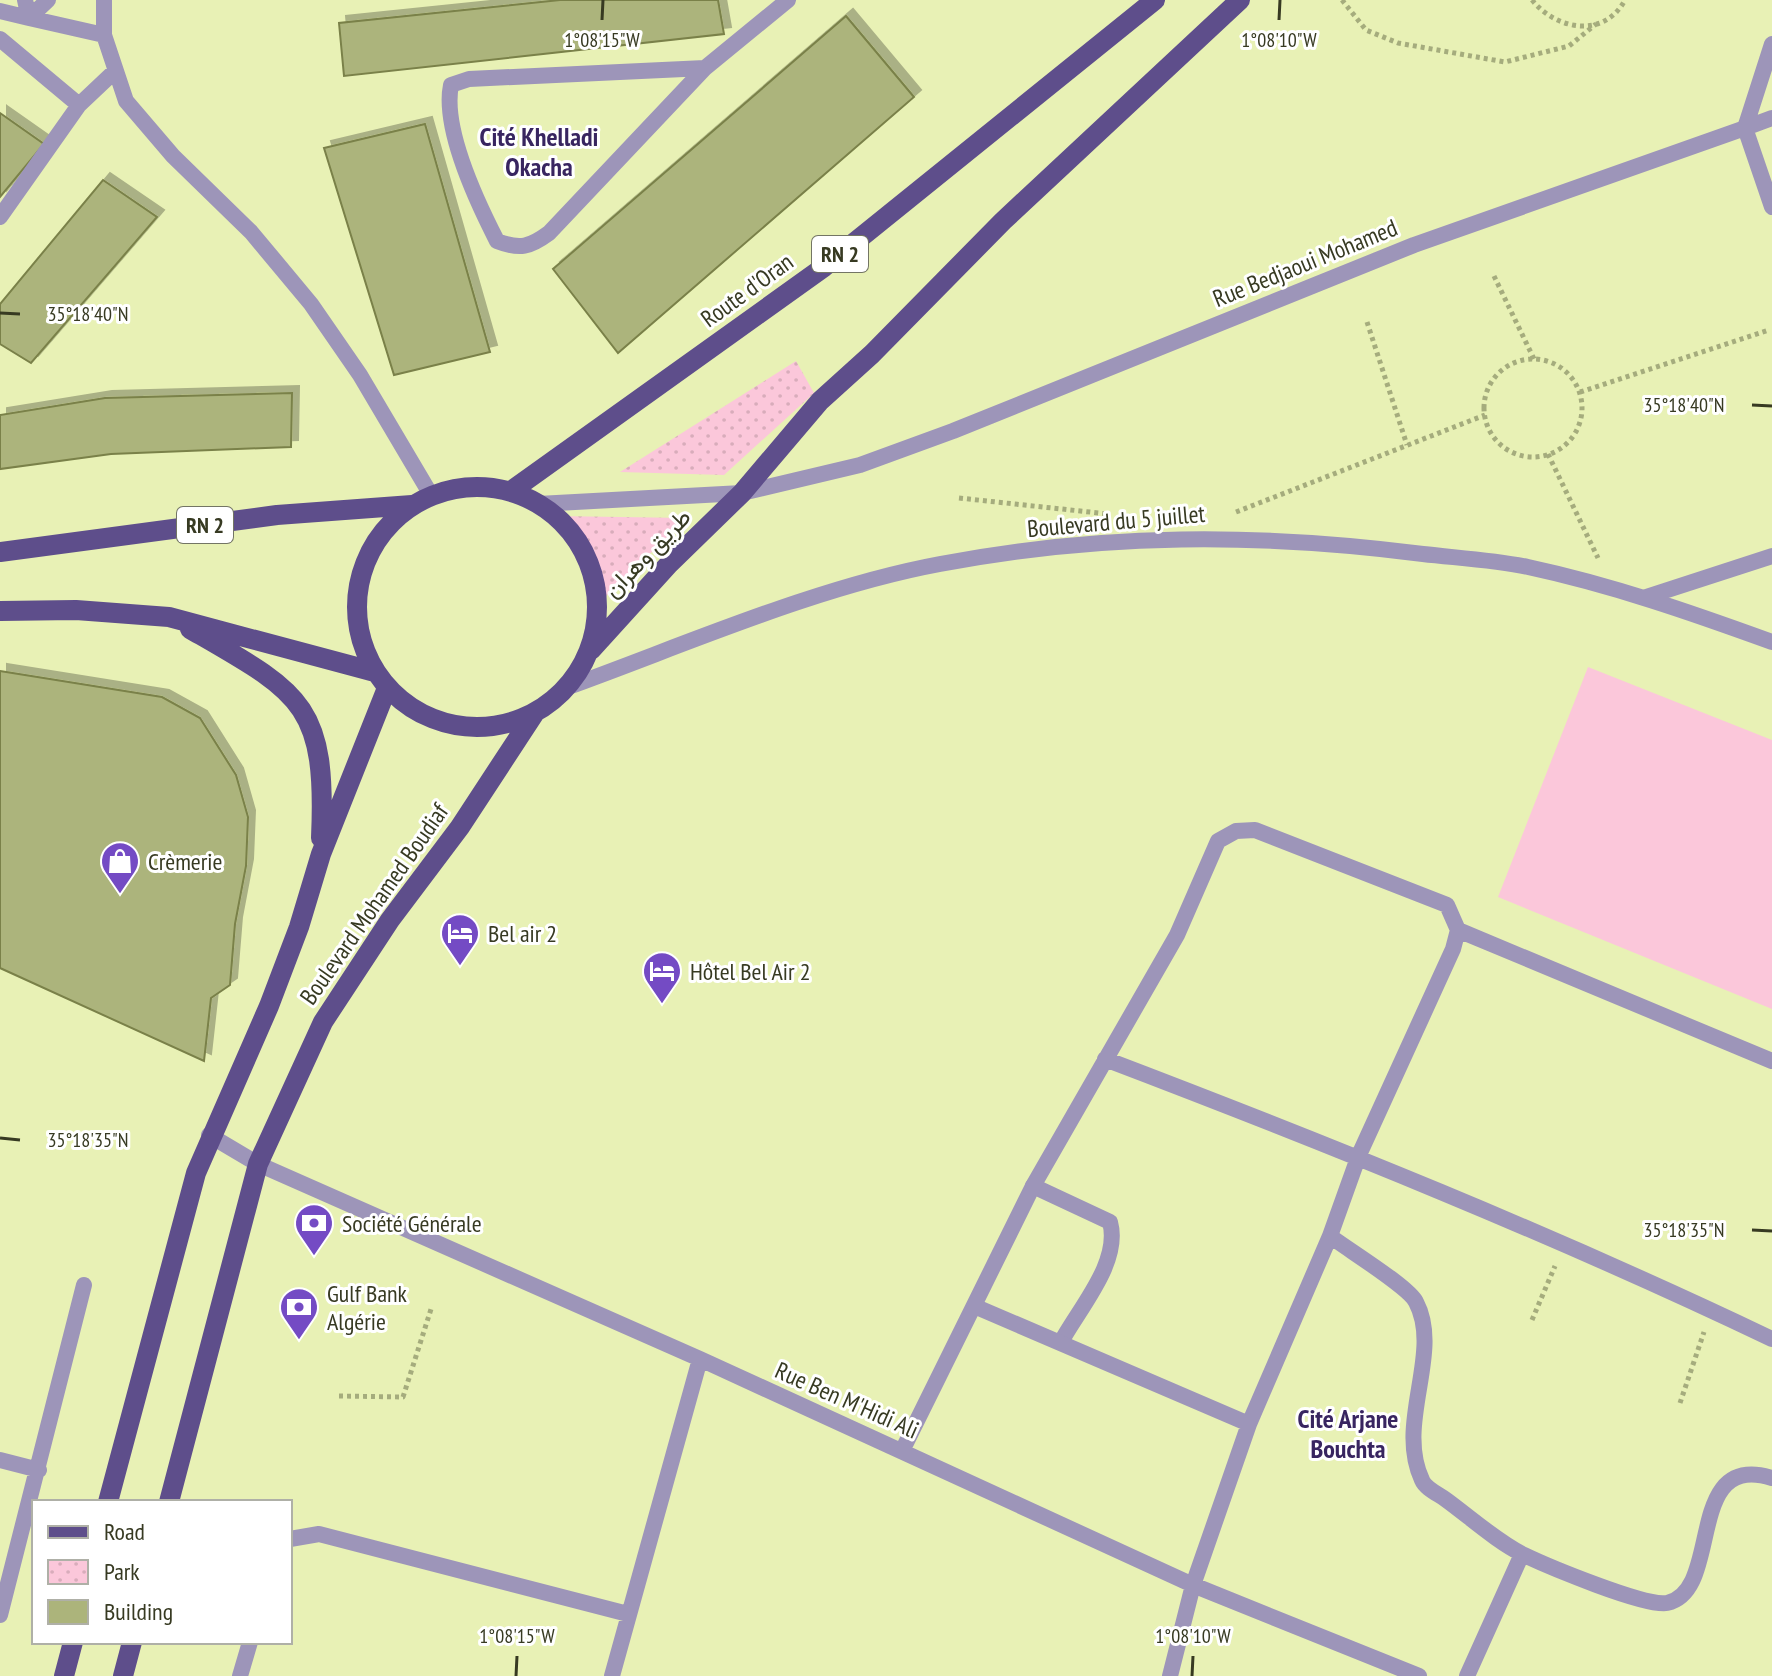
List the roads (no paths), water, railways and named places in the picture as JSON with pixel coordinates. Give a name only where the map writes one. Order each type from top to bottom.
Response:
[{"type":"main road","name":"Route d'Oran","points":[[511,491],[824,267],[1155,0]]},
{"type":"main road","points":[[742,493],[820,401],[872,354],[1003,221],[1240,0]]},
{"type":"main road","points":[[460,488],[511,491],[556,515],[580,543],[595,577],[599,614],[591,650],[568,687],[534,714],[504,725],[472,728],[440,722],[411,709],[381,680],[362,643],[356,612],[359,581],[370,551],[388,526],[412,505],[431,495],[460,488]]},
{"type":"main road","name":"طريق وهران","points":[[591,650],[669,564],[742,493]]},
{"type":"main road","name":"RN 2","points":[[0,552],[277,515],[412,505]]},
{"type":"main road","points":[[0,611],[76,610],[169,617],[381,680]]},
{"type":"main road","points":[[169,617],[249,663],[287,691],[302,709],[317,734],[322,760],[321,854]]},
{"type":"main road","name":"Boulevard Mohamed Boudiaf","points":[[109,1500],[196,1173],[209,1135],[269,1006],[299,927],[381,680]]},
{"type":"main road","name":"Boulevard Mohamed Boudiaf","points":[[170,1500],[258,1164],[323,1022],[390,920],[460,827],[534,714]]},
{"type":"main road","points":[[64,1676],[72,1644]]},
{"type":"main road","points":[[123,1676],[131,1644]]},
{"type":"street","points":[[25,0],[29,18]]},
{"type":"street","points":[[29,18],[48,0]]},
{"type":"street","points":[[104,0],[104,35],[126,101],[139,119],[251,232],[311,304],[360,375],[431,495]]},
{"type":"street","points":[[705,68],[469,79],[451,85],[447,104],[477,203],[497,241],[515,248],[531,246],[549,233],[705,68],[788,0]]},
{"type":"street","points":[[0,11],[104,35]]},
{"type":"street","points":[[0,39],[79,105]]},
{"type":"street","points":[[1772,44],[1745,128],[1772,207]]},
{"type":"street","points":[[0,217],[79,105],[115,71]]},
{"type":"street","name":"Rue Bedjaoui Mohamed","points":[[538,504],[742,493],[860,465],[953,431],[1414,245],[1772,118]]},
{"type":"street","name":"Boulevard du 5 juillet","points":[[568,687],[806,601],[939,564],[1141,538],[1212,537],[1370,547],[1526,567],[1646,597],[1772,642]]},
{"type":"street","points":[[1646,597],[1772,556]]},
{"type":"street","points":[[902,1451],[1033,1186],[1177,935],[1218,841],[1236,831],[1255,830],[1447,905],[1458,930],[1453,949],[1359,1155],[1330,1236],[1249,1424],[1193,1585],[1170,1676]]},
{"type":"street","points":[[1458,930],[1772,1061]]},
{"type":"street","points":[[1105,1059],[1359,1155],[1565,1243],[1772,1339]]},
{"type":"street","name":"Rue Ben M'Hidi Ali","points":[[209,1135],[258,1164],[700,1359],[1193,1585],[1419,1676]]},
{"type":"street","points":[[1033,1186],[1110,1222],[1114,1236],[1112,1254],[1061,1342]]},
{"type":"street","points":[[1330,1236],[1415,1298],[1427,1327],[1415,1400],[1416,1457],[1422,1483],[1522,1554],[1643,1601],[1668,1603],[1684,1592],[1692,1577],[1720,1491],[1734,1475],[1747,1472],[1772,1478]]},
{"type":"street","points":[[0,1615],[84,1285]]},
{"type":"street","points":[[974,1306],[1249,1424]]},
{"type":"street","points":[[612,1676],[700,1359]]},
{"type":"street","points":[[0,1460],[39,1470]]},
{"type":"street","points":[[292,1539],[319,1534],[628,1614]]},
{"type":"street","points":[[1467,1676],[1522,1554]]},
{"type":"street","points":[[240,1676],[249,1644]]},
{"type":"place","name":"Crèmerie","points":[[120,895]]},
{"type":"place","name":"Bel air 2","points":[[460,967]]},
{"type":"place","name":"Hôtel Bel Air 2","points":[[662,1005]]},
{"type":"place","name":"Société Générale","points":[[314,1257]]},
{"type":"place","name":"Gulf Bank Algérie","points":[[299,1341]]},
{"type":"district","name":"Cité Khelladi Okacha","points":[[539,151]]},
{"type":"district","name":"Cité Arjane Bouchta","points":[[1348,1433]]}]
